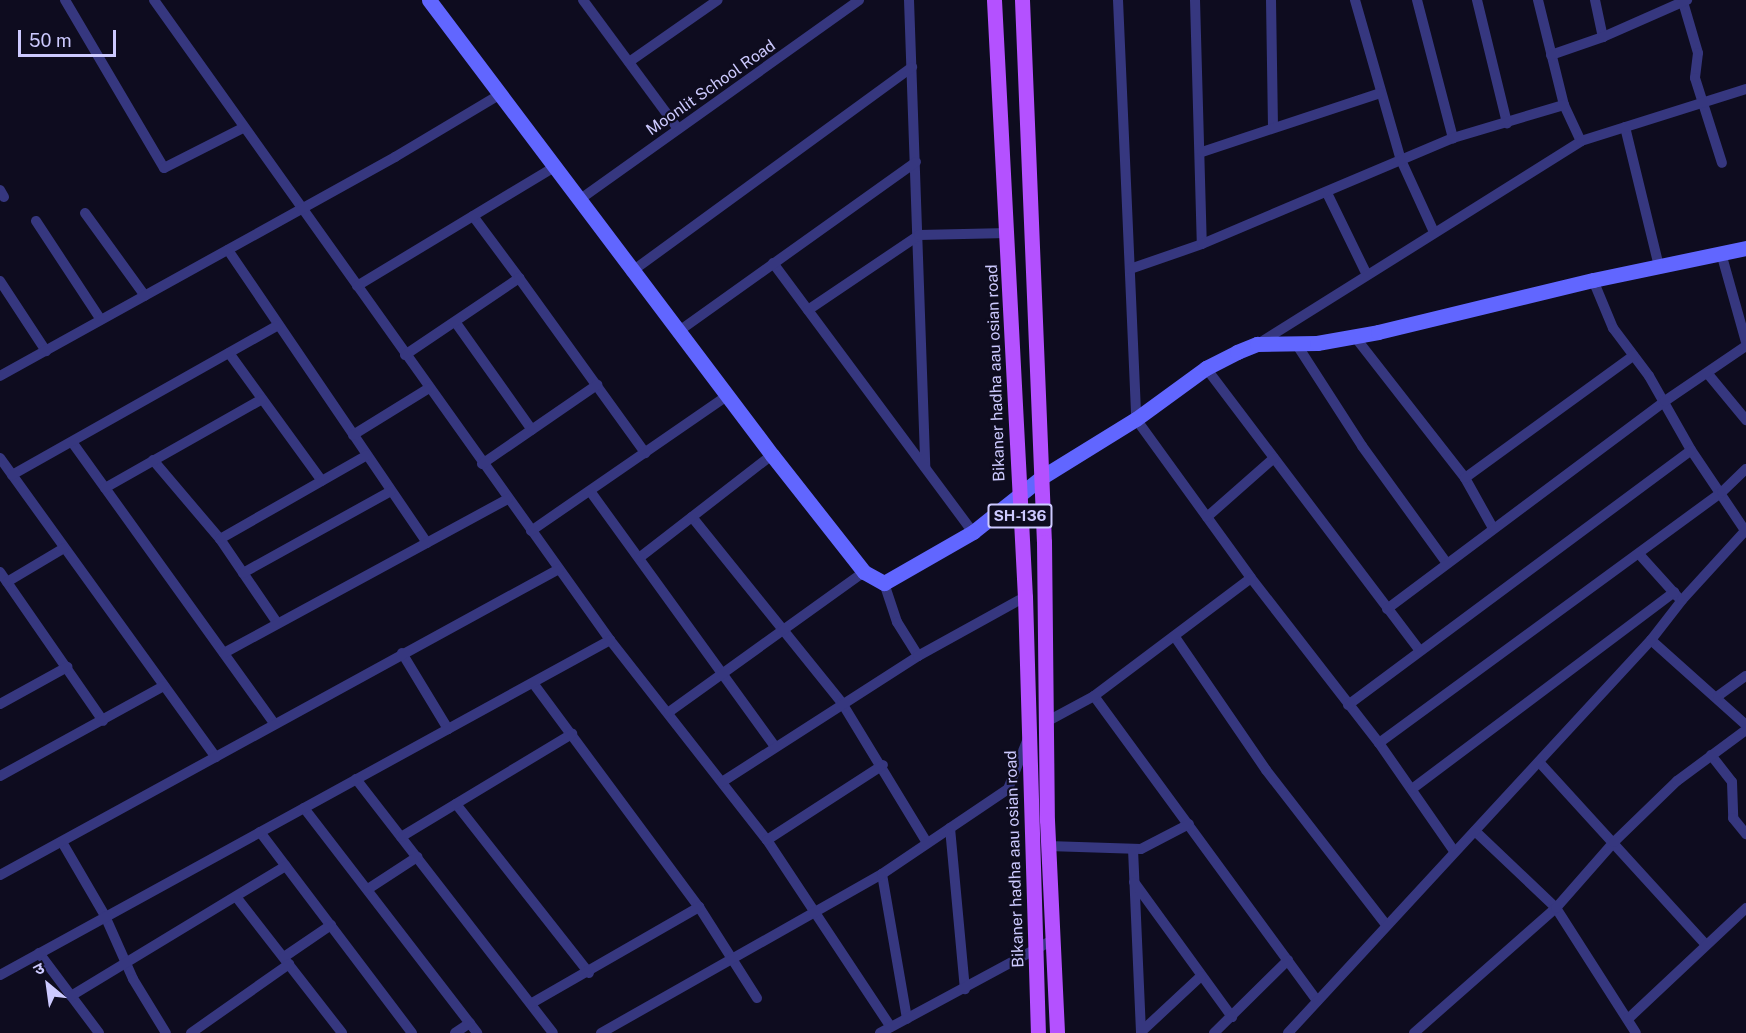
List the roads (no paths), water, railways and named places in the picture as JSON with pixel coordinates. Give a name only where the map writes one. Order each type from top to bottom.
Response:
[{"type":"main road","name":"Bikaner hadha aau osian road","points":[[994,0],[1008,233],[1025,597],[1038,1033]]},
{"type":"main road","name":"Bikaner hadha aau osian road","points":[[1022,0],[1042,477],[1048,846],[1057,1033]]},
{"type":"street","points":[[64,0],[164,168],[243,128]]},
{"type":"street","points":[[154,0],[482,464],[610,640],[669,712],[767,840],[891,1027]]},
{"type":"street","points":[[429,0],[772,455],[864,572],[884,583],[897,622],[918,656]]},
{"type":"street","points":[[583,0],[678,129]]},
{"type":"street","points":[[629,62],[718,0]]},
{"type":"street","name":"Moonlit School Road","points":[[579,200],[859,0]]},
{"type":"street","points":[[909,0],[926,468]]},
{"type":"street","points":[[1118,0],[1136,419],[1251,578],[1379,744],[1454,851]]},
{"type":"street","points":[[1195,0],[1202,152],[1202,244]]},
{"type":"street","points":[[1271,0],[1273,126]]},
{"type":"street","points":[[1355,0],[1401,160],[1434,232]]},
{"type":"street","points":[[1417,0],[1453,138]]},
{"type":"street","points":[[1477,0],[1507,123]]},
{"type":"street","points":[[1538,0],[1564,105],[1581,141]]},
{"type":"street","points":[[1595,0],[1603,37]]},
{"type":"street","points":[[1551,55],[1603,37],[1685,1],[1698,53],[1695,78],[1722,163]]},
{"type":"street","points":[[632,272],[912,67]]},
{"type":"street","points":[[884,583],[973,532],[1042,477],[1136,419],[1206,368],[1257,344],[1581,141],[1746,89]]},
{"type":"street","points":[[1202,152],[1273,126],[1380,93]]},
{"type":"street","points":[[0,376],[228,250],[499,95]]},
{"type":"street","points":[[1130,269],[1202,244],[1453,138],[1564,105]]},
{"type":"street","points":[[1625,127],[1659,266]]},
{"type":"street","points":[[679,331],[916,162]]},
{"type":"street","points":[[357,286],[554,167]]},
{"type":"street","points":[[1327,193],[1368,275]]},
{"type":"street","points":[[85,213],[145,296]]},
{"type":"street","points":[[473,216],[645,453]]},
{"type":"street","points":[[36,221],[101,320]]},
{"type":"street","points":[[808,310],[919,235],[1008,233]]},
{"type":"street","points":[[1257,344],[1297,345],[1354,337],[1593,280],[1746,248]]},
{"type":"street","points":[[228,250],[427,543]]},
{"type":"street","points":[[1387,609],[1446,562],[1665,401],[1708,374],[1746,344],[1721,253]]},
{"type":"street","points":[[772,263],[973,532]]},
{"type":"street","points":[[405,355],[519,278]]},
{"type":"street","points":[[1412,789],[1678,596],[1746,531],[1722,492],[1691,450],[1665,401],[1613,328],[1593,280]]},
{"type":"street","points":[[0,281],[46,351]]},
{"type":"street","points":[[456,322],[532,430]]},
{"type":"street","points":[[12,475],[278,325]]},
{"type":"street","points":[[1354,337],[1465,478],[1494,528]]},
{"type":"street","points":[[1297,345],[1362,446],[1446,562]]},
{"type":"street","points":[[229,353],[322,481]]},
{"type":"street","points":[[1465,478],[1633,356]]},
{"type":"street","points":[[1206,368],[1419,650]]},
{"type":"street","points":[[1708,374],[1746,420]]},
{"type":"street","points":[[482,464],[597,385]]},
{"type":"street","points":[[353,435],[429,388]]},
{"type":"street","points":[[531,531],[728,396]]},
{"type":"street","points":[[105,488],[262,399]]},
{"type":"street","points":[[72,442],[275,724]]},
{"type":"street","points":[[1348,705],[1691,450]]},
{"type":"street","points":[[220,539],[367,455]]},
{"type":"street","points":[[639,558],[772,455]]},
{"type":"street","points":[[0,458],[216,757]]},
{"type":"street","points":[[1207,517],[1274,458]]},
{"type":"street","points":[[153,460],[220,539],[276,621]]},
{"type":"street","points":[[1379,744],[1722,492],[1746,469]]},
{"type":"street","points":[[243,573],[391,491]]},
{"type":"street","points":[[590,491],[774,747]]},
{"type":"street","points":[[224,653],[276,621],[508,499]]},
{"type":"street","points":[[692,517],[785,629],[842,703],[883,765],[927,843]]},
{"type":"street","points":[[7,582],[64,548]]},
{"type":"street","points":[[1639,554],[1678,596]]},
{"type":"street","points":[[0,875],[559,569]]},
{"type":"street","points":[[0,572],[104,721]]},
{"type":"street","points":[[669,712],[864,572]]},
{"type":"street","points":[[1046,722],[1094,696],[1251,578]]},
{"type":"street","points":[[1288,1033],[1651,640],[1678,596]]},
{"type":"street","points":[[722,782],[918,656],[1025,597]]},
{"type":"street","points":[[1175,637],[1266,770],[1387,926]]},
{"type":"street","points":[[0,975],[610,640]]},
{"type":"street","points":[[1651,640],[1718,696],[1746,725]]},
{"type":"street","points":[[402,653],[448,729]]},
{"type":"street","points":[[0,704],[67,668]]},
{"type":"street","points":[[1718,696],[1746,676]]},
{"type":"street","points":[[533,682],[699,907],[735,960],[757,998]]},
{"type":"street","points":[[0,776],[104,721],[164,686]]},
{"type":"street","points":[[1094,696],[1317,1001]]},
{"type":"street","points":[[1414,1033],[1556,908],[1614,842],[1677,782],[1746,730]]},
{"type":"street","points":[[401,837],[572,735]]},
{"type":"street","points":[[600,1033],[735,960],[882,873],[1008,789],[1030,735]]},
{"type":"street","points":[[1711,755],[1732,782],[1733,818],[1746,834]]},
{"type":"street","points":[[1539,762],[1706,945]]},
{"type":"street","points":[[767,840],[883,765]]},
{"type":"street","points":[[356,780],[532,1003],[553,1033]]},
{"type":"street","points":[[456,804],[589,973]]},
{"type":"street","points":[[304,808],[477,1033]]},
{"type":"street","points":[[1048,846],[1141,849],[1189,824]]},
{"type":"street","points":[[950,828],[965,989]]},
{"type":"street","points":[[1475,831],[1556,908],[1636,1033]]},
{"type":"street","points":[[260,832],[412,1033]]},
{"type":"street","points":[[62,842],[105,916],[126,964],[166,1033]]},
{"type":"street","points":[[1132,849],[1141,1032]]},
{"type":"street","points":[[368,890],[417,857]]},
{"type":"street","points":[[71,996],[237,898],[286,866]]},
{"type":"street","points":[[882,873],[907,1019]]},
{"type":"street","points":[[1134,882],[1232,1017]]},
{"type":"street","points":[[237,898],[342,1033]]},
{"type":"street","points":[[532,1003],[589,973],[699,907]]},
{"type":"street","points":[[1628,1019],[1746,908]]},
{"type":"street","points":[[191,1033],[331,925]]},
{"type":"street","points":[[880,1033],[1051,941]]},
{"type":"street","points":[[39,953],[99,1033]]},
{"type":"street","points":[[1214,1033],[1288,960]]},
{"type":"street","points":[[1141,1032],[1201,976]]},
{"type":"street","points":[[455,1033],[470,1023]]}]
